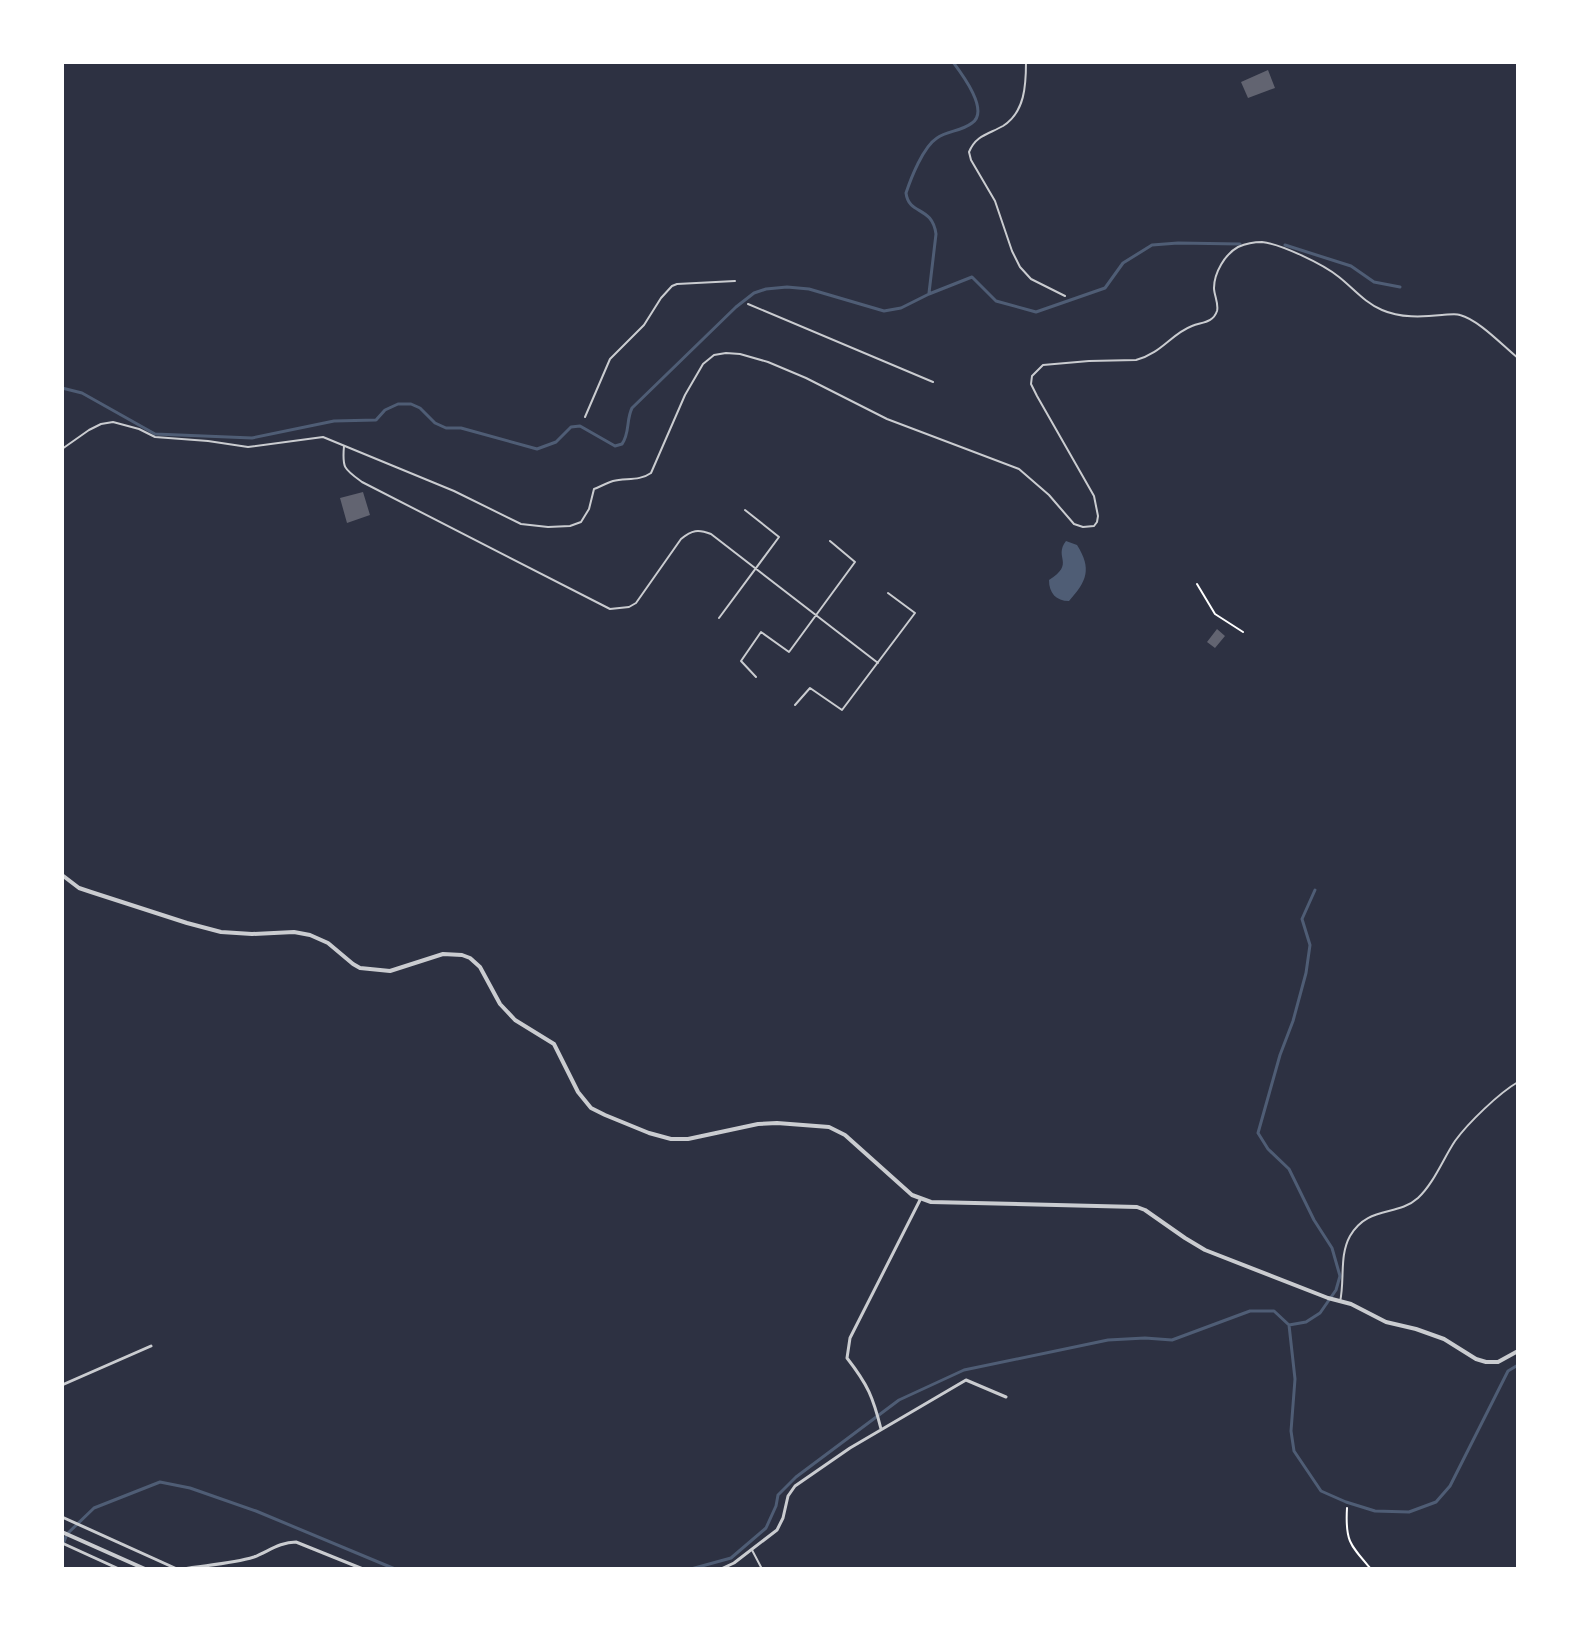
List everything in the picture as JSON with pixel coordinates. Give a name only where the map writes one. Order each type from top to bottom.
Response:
[{"type":"street","points":[[62,875],[79,888],[221,932],[294,932],[310,935],[328,943],[360,968],[390,971],[443,954],[470,958],[480,967],[500,1004],[515,1020],[554,1044],[578,1092],[591,1108],[649,1133],[671,1139],[688,1139],[758,1124],[829,1127],[845,1135],[920,1200],[1137,1207],[1205,1250],[1351,1304],[1386,1322],[1444,1339],[1476,1359],[1498,1362],[1518,1351]]},
{"type":"street","points":[[881,1429],[864,1380],[847,1358],[850,1338],[920,1200]]},
{"type":"street","points":[[62,1385],[151,1346]]},
{"type":"street","points":[[721,1569],[734,1563],[777,1530],[788,1496],[795,1486],[881,1429],[966,1380],[1006,1397]]},
{"type":"street","points":[[62,1517],[179,1569],[237,1561],[286,1542],[296,1542],[363,1569]]},
{"type":"street","points":[[62,1532],[145,1569]]},
{"type":"street","points":[[62,1543],[119,1569]]},
{"type":"lane","points":[[1026,62],[1023,97],[1015,117],[977,138],[969,152],[995,201],[1020,267],[1031,279],[1065,296]]},
{"type":"lane","points":[[62,449],[89,430],[113,422],[155,437],[248,447],[323,437],[454,491],[521,524],[570,526],[581,522],[589,509],[594,489],[615,480],[648,477],[685,395],[703,364],[714,355],[740,354],[806,378],[887,419],[1019,469],[1049,495],[1074,524],[1089,527],[1094,526],[1098,516],[1094,496],[1037,396],[1031,384],[1032,376],[1043,365],[1143,358],[1156,353],[1190,327],[1207,323],[1218,309],[1214,289],[1216,276],[1227,255],[1236,248],[1257,242],[1267,243],[1309,259],[1332,272],[1384,312],[1423,317],[1459,314],[1482,327],[1518,358]]},
{"type":"lane","points":[[585,417],[610,359],[644,325],[672,286],[735,281]]},
{"type":"lane","points":[[748,304],[933,382]]},
{"type":"lane","points":[[344,445],[346,471],[362,482],[610,609],[636,603],[681,539],[694,531],[711,534],[878,663]]},
{"type":"lane","points":[[719,618],[779,537],[745,510]]},
{"type":"lane","points":[[756,677],[741,661],[761,632],[789,652],[855,562],[830,541]]},
{"type":"lane","points":[[795,705],[810,688],[842,710],[915,613],[888,593]]},
{"type":"lane","points":[[1338,1301],[1344,1285],[1343,1250],[1352,1233],[1362,1221],[1374,1214],[1405,1206],[1418,1198],[1457,1139],[1493,1101],[1518,1082]]},
{"type":"lane","points":[[752,1550],[762,1569]]},
{"type":"path","points":[[1197,584],[1215,614],[1243,632]]},
{"type":"path","points":[[1347,1508],[1346,1530],[1352,1547],[1371,1569]]},
{"type":"water","points":[[1066,541],[1077,545],[1086,568],[1080,587],[1069,601],[1060,600],[1054,595],[1049,580],[1063,565],[1062,552]]},
{"type":"building","points":[[1268,70],[1275,88],[1248,98],[1241,82]]},
{"type":"building","points":[[363,492],[370,515],[347,523],[340,498]]},
{"type":"building","points":[[1217,629],[1225,636],[1215,648],[1207,642]]},
{"type":"waterway","points":[[929,293],[936,234],[934,225],[926,214],[911,205],[906,193],[918,163],[932,142],[968,126],[977,117],[973,92],[953,62]]},
{"type":"waterway","points":[[62,388],[82,393],[155,434],[252,438],[334,421],[376,420],[385,410],[398,404],[411,404],[446,428],[461,428],[537,449],[556,442],[571,427],[580,426],[615,446],[624,440],[632,408],[736,307],[754,293],[766,289],[809,289],[884,311],[901,308],[972,277],[996,301],[1036,312],[1105,288],[1123,263],[1152,245],[1240,244]]},
{"type":"waterway","points":[[1285,245],[1351,266],[1374,282],[1400,287]]},
{"type":"waterway","points":[[1289,1325],[1306,1322],[1320,1313],[1336,1290],[1340,1276],[1332,1248],[1314,1220],[1289,1169],[1268,1149],[1258,1133],[1306,973],[1310,945],[1302,919],[1315,890]]},
{"type":"waterway","points":[[691,1569],[731,1558],[766,1528],[778,1495],[796,1477],[899,1400],[964,1370],[1108,1340],[1172,1340],[1250,1311],[1274,1311],[1289,1325],[1295,1379],[1291,1431],[1294,1451],[1321,1491],[1375,1511],[1409,1512],[1436,1502],[1450,1486],[1508,1371],[1518,1365]]},
{"type":"waterway","points":[[62,1547],[67,1534],[94,1508],[160,1482],[190,1488],[256,1511],[395,1569]]}]
